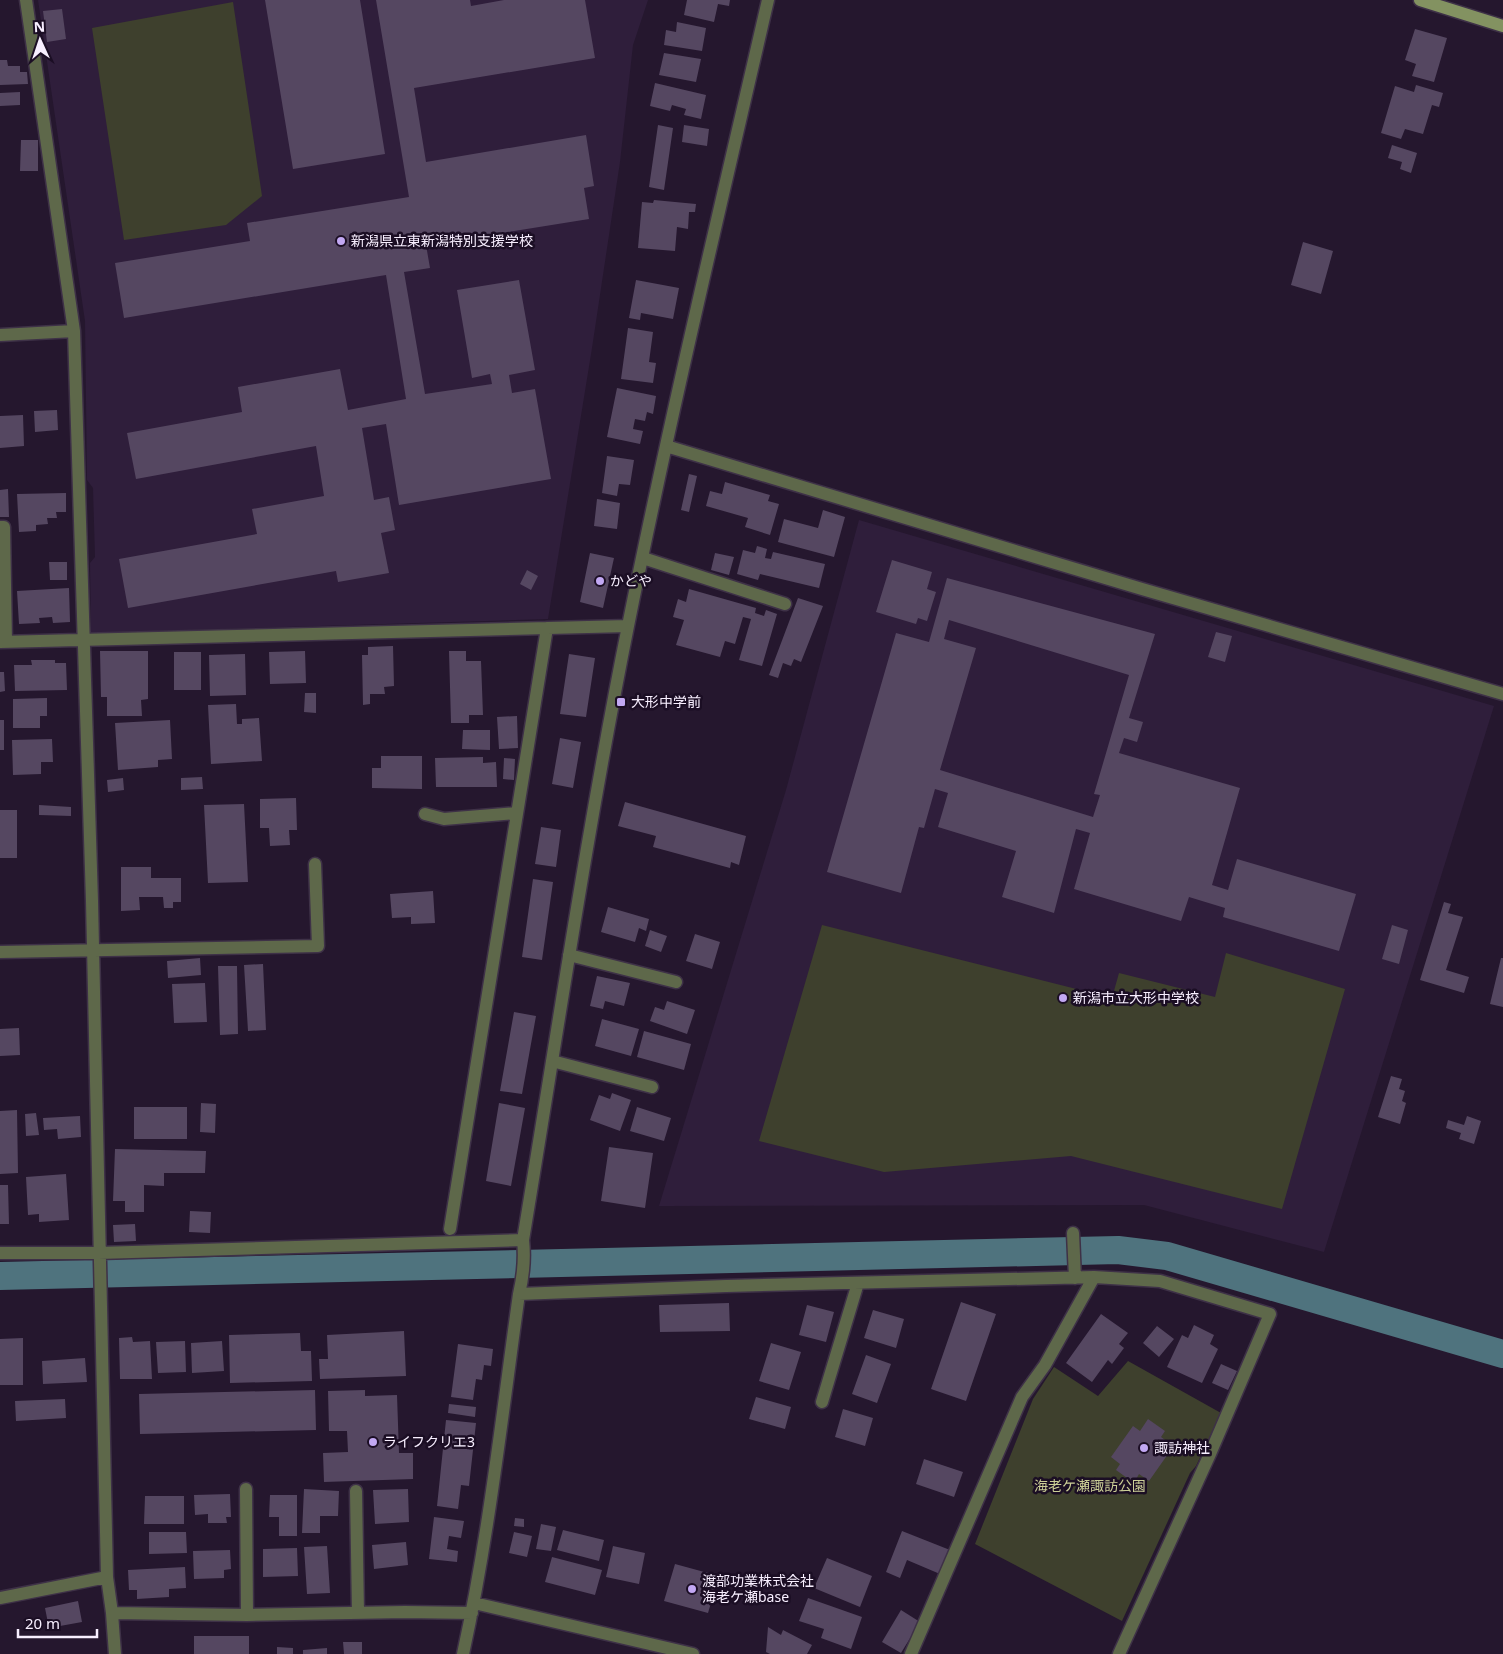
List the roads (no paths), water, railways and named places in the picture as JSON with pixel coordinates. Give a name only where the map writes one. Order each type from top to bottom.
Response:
[{"type":"street","points":[[26,0],[74,331],[93,949],[107,1577],[115,1654]]},
{"type":"street","points":[[463,1654],[487,1528],[522,1281],[524,1246],[569,955],[628,626],[666,446],[768,0]]},
{"type":"street","points":[[1420,0],[1503,26]]},
{"type":"street","points":[[0,336],[74,331]]},
{"type":"street","points":[[666,446],[1133,586],[1503,694]]},
{"type":"street","points":[[0,527],[4,527],[3,642],[628,626]]},
{"type":"street","points":[[643,558],[785,604]]},
{"type":"street","points":[[450,1229],[547,628]]},
{"type":"street","points":[[425,814],[444,819],[517,813]]},
{"type":"street","points":[[0,952],[318,946],[315,864]]},
{"type":"street","points":[[569,955],[676,982]]},
{"type":"street","points":[[552,1061],[652,1087]]},
{"type":"street","points":[[1074,1233],[1075,1278]]},
{"type":"street","points":[[0,1253],[524,1246]]},
{"type":"street","points":[[519,1294],[858,1283],[1094,1278],[1160,1280],[1270,1314],[1210,1454],[1119,1654]]},
{"type":"street","points":[[911,1654],[1022,1397],[1045,1365],[1094,1278]]},
{"type":"street","points":[[822,1402],[858,1283]]},
{"type":"street","points":[[246,1490],[247,1615]]},
{"type":"street","points":[[356,1491],[358,1613]]},
{"type":"street","points":[[0,1598],[107,1577]]},
{"type":"street","points":[[112,1613],[247,1615],[473,1608],[693,1654]]},
{"type":"waterway","points":[[0,1276],[1118,1250],[1167,1256],[1503,1354]]},
{"type":"place","name":"新潟県立東新潟特別支援学校","points":[[341,241]]},
{"type":"place","name":"かどや","points":[[600,581]]},
{"type":"place","name":"大形中学前","points":[[621,702]]},
{"type":"place","name":"新潟市立大形中学校","points":[[1063,998]]},
{"type":"place","name":"ライフクリエ3","points":[[373,1442]]},
{"type":"place","name":"諏訪神社","points":[[1144,1448]]},
{"type":"place","name":"渡部功業株式会社 海老ケ瀬base","points":[[692,1589]]},
{"type":"park label","name":"海老ケ瀬諏訪公園","points":[[1090,1486]]}]
